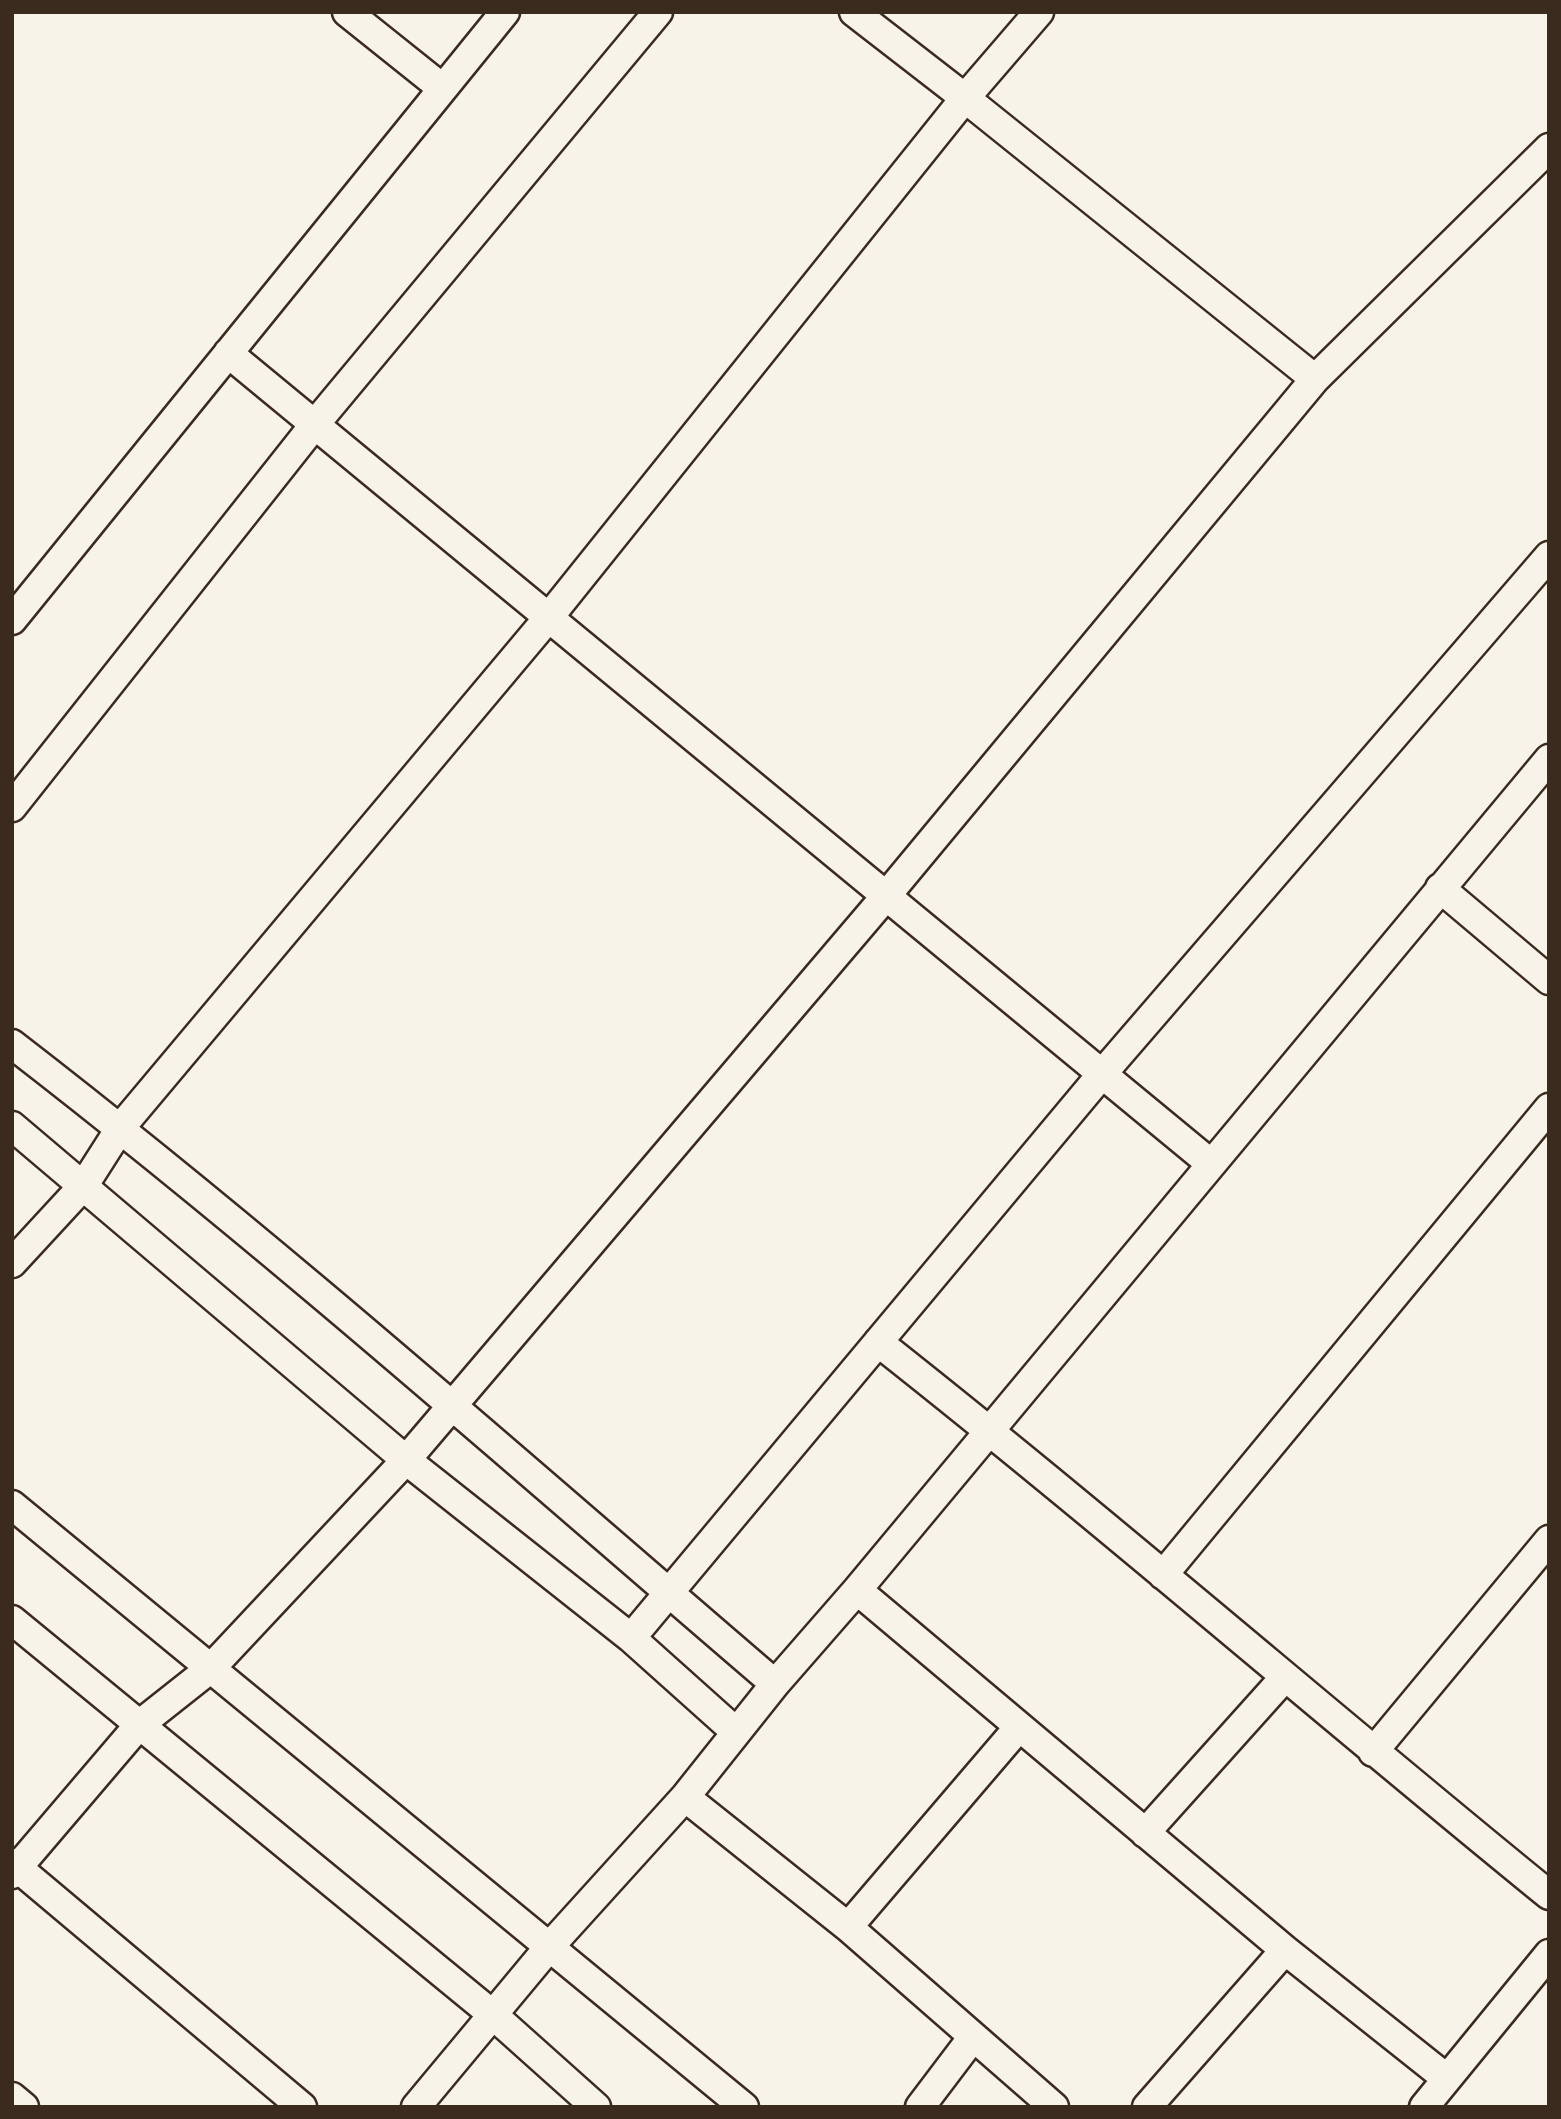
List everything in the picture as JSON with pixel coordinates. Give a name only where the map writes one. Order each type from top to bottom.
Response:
[{"type":"street","points":[[347,12],[443,88]]},
{"type":"street","points":[[15,611],[505,12]]},
{"type":"street","points":[[12,807],[315,424],[657,12]]},
{"type":"street","points":[[854,12],[1315,379]]},
{"type":"street","points":[[12,1263],[84,1185],[121,1127],[549,617],[965,98],[1039,12]]},
{"type":"street","points":[[302,2107],[14,1868],[139,1725],[211,1668],[406,1460],[886,896],[1315,379],[1549,148]]},
{"type":"street","points":[[228,353],[1210,1163]]},
{"type":"street","points":[[631,1638],[1102,1074],[1549,556]]},
{"type":"street","points":[[416,2107],[550,1947],[685,1797],[775,1684],[857,1590],[1549,759]]},
{"type":"street","points":[[1440,888],[1549,980]]},
{"type":"street","points":[[12,1044],[121,1127],[453,1404],[775,1684]]},
{"type":"street","points":[[1163,1575],[1549,1108]]},
{"type":"street","points":[[12,1126],[406,1460],[631,1638],[736,1732]]},
{"type":"street","points":[[878,1342],[990,1430],[1373,1752],[1549,1895]]},
{"type":"street","points":[[12,1505],[744,2107]]},
{"type":"street","points":[[1373,1752],[1549,1540]]},
{"type":"street","points":[[857,1590],[1285,1950],[1446,2078]]},
{"type":"street","points":[[12,1620],[492,2014],[596,2107]]},
{"type":"street","points":[[1145,1833],[1285,1677]]},
{"type":"street","points":[[848,1927],[1019,1727]]},
{"type":"street","points":[[685,1797],[848,1927],[1054,2107]]},
{"type":"street","points":[[1147,2107],[1285,1950]]},
{"type":"street","points":[[1424,2107],[1549,1954]]},
{"type":"street","points":[[920,2107],[973,2037]]},
{"type":"street","points":[[12,2097],[24,2107]]}]
